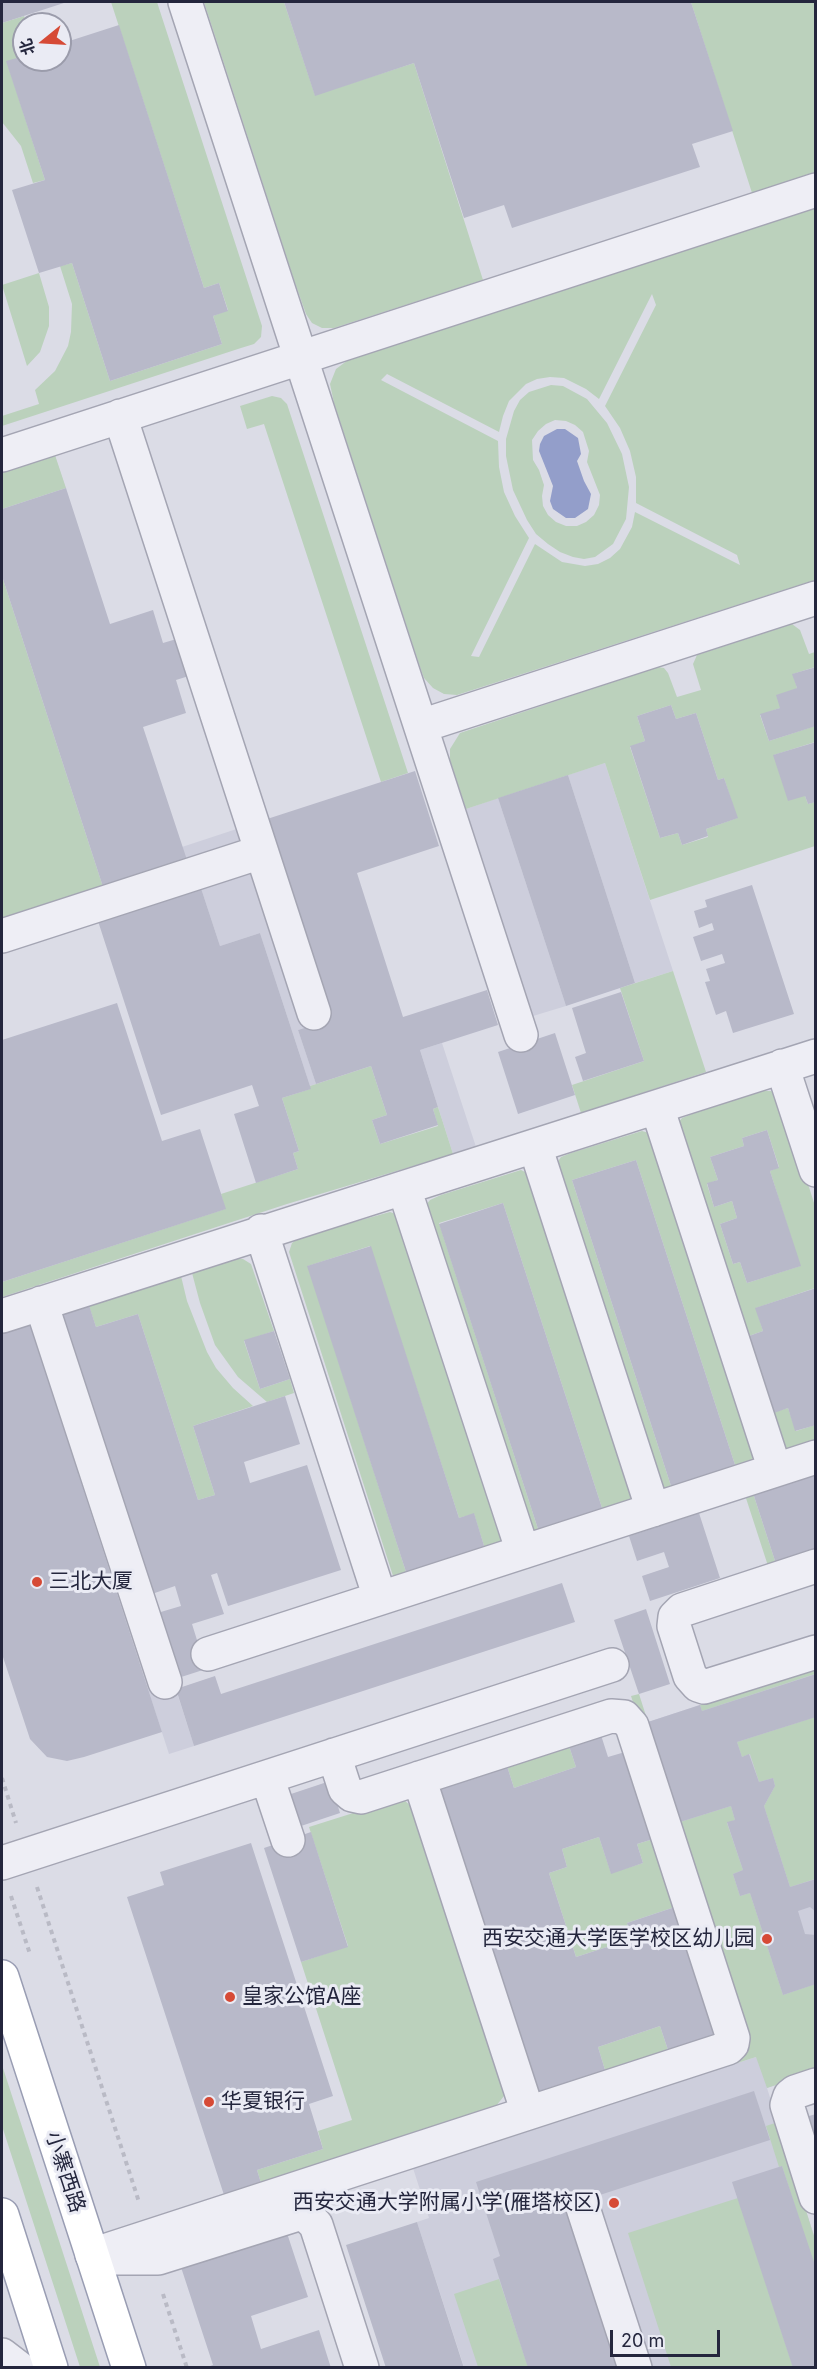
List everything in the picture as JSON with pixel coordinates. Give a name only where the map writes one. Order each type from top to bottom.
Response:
[{"type":"main road","name":"小寨西路","points":[[2,1977],[129,2367]]},
{"type":"main road","points":[[2,2215],[42,2360]]},
{"type":"street","points":[[185,2],[521,1035]]},
{"type":"street","points":[[2,455],[816,190]]},
{"type":"street","points":[[120,416],[314,1013]]},
{"type":"street","points":[[421,726],[816,598]]},
{"type":"street","points":[[2,936],[261,852]]},
{"type":"street","points":[[2,1316],[261,1231],[404,1188],[816,1056]]},
{"type":"street","points":[[782,1066],[816,1170]]},
{"type":"street","points":[[657,1107],[775,1470]]},
{"type":"street","points":[[535,1146],[653,1510]]},
{"type":"street","points":[[404,1188],[523,1552]]},
{"type":"street","points":[[261,1231],[381,1598]]},
{"type":"street","points":[[42,1303],[165,1682]]},
{"type":"street","points":[[208,1654],[816,1457]]},
{"type":"street","points":[[816,1566],[680,1612],[675,1617],[674,1626],[690,1676],[698,1685],[711,1686],[816,1652]]},
{"type":"street","points":[[14,1859],[612,1665]]},
{"type":"street","points":[[92,2255],[151,2247],[528,2113],[731,2047],[733,2038],[632,1726],[624,1717],[611,1716],[361,1797],[345,1789],[334,1755]]},
{"type":"street","points":[[267,1777],[288,1840]]},
{"type":"street","points":[[419,1778],[528,2113]]},
{"type":"street","points":[[816,2085],[795,2092],[790,2096],[787,2105],[816,2197]]},
{"type":"street","points":[[583,2208],[635,2367]]},
{"type":"street","points":[[151,2247],[177,2254],[298,2214],[308,2216],[316,2225],[362,2367]]},
{"type":"street","points":[[2,2355],[19,2367]]},
{"type":"path","points":[[2,1778],[14,1859],[145,2221],[187,2367]]},
{"type":"shaded area","points":[[605,763],[673,971],[635,983],[568,775]]},
{"type":"shaded area","points":[[498,798],[566,1006],[533,1016],[466,809]]},
{"type":"shaded area","points":[[264,820],[329,1020],[298,1030],[316,1084],[310,1086],[260,933],[220,946],[200,885],[187,863],[182,847]]},
{"type":"shaded area","points":[[442,1043],[476,1147],[453,1154],[420,1050]]},
{"type":"shaded area","points":[[104,1464],[194,1746],[169,1754],[78,1473]]},
{"type":"shaded area","name":"西安交通大学附属小学(雁塔校区)","points":[[815,1667],[815,2072],[767,2088],[815,2239],[815,2367],[464,2367],[417,2222],[429,2218],[413,2168],[756,2057],[648,1722]]},
{"type":"green space","points":[[111,2],[157,2],[262,326],[261,337],[254,344],[2,426],[2,416],[39,404],[35,390],[55,371],[68,346],[72,304],[60,266],[72,263],[110,381],[222,344],[213,316],[228,310],[219,283],[204,288]]},
{"type":"green space","points":[[204,2],[284,2],[315,95],[414,63],[483,280],[334,328],[322,328],[312,323],[306,314],[295,283]]},
{"type":"green space","points":[[691,2],[815,2],[815,172],[752,193]]},
{"type":"green space","points":[[12,20],[12,60],[7,62],[45,180],[33,183],[21,146],[2,122],[2,23]]},
{"type":"green space","points":[[815,208],[815,580],[457,695],[444,694],[433,688],[424,678],[334,403],[330,384],[336,369],[348,360]],"holes":[[[652,294],[656,305],[605,406],[620,428],[630,451],[636,477],[636,503],[737,555],[740,565],[635,512],[632,527],[620,549],[610,558],[598,564],[585,566],[562,562],[535,544],[479,657],[471,656],[529,538],[504,492],[499,467],[498,441],[381,380],[387,374],[499,432],[509,401],[526,384],[537,379],[564,378],[586,389],[599,399]]]},
{"type":"green space","points":[[39,273],[49,307],[49,326],[40,352],[27,366],[2,285]]},
{"type":"green space","points":[[551,385],[563,386],[587,399],[607,423],[622,454],[629,487],[626,519],[613,544],[595,557],[584,559],[573,557],[548,544],[536,534],[513,490],[506,456],[506,439],[514,411],[520,400],[529,392]],"holes":[[[555,420],[566,421],[583,432],[589,451],[587,462],[600,495],[599,505],[594,515],[577,526],[566,526],[556,522],[548,515],[543,506],[544,485],[533,460],[532,440],[538,431]]]},
{"type":"green space","points":[[272,396],[281,398],[287,404],[408,773],[381,782],[264,424],[247,429],[240,406]]},
{"type":"green space","points":[[55,455],[66,488],[2,509],[2,473]]},
{"type":"green space","points":[[2,576],[104,890],[2,923]]},
{"type":"green space","points":[[792,624],[800,630],[809,654],[815,652],[815,667],[793,674],[797,688],[780,708],[760,715],[769,741],[815,726],[815,742],[774,755],[805,796],[808,804],[815,802],[815,846],[650,900],[605,763],[466,809],[450,760],[450,749],[460,733],[658,667],[664,668],[668,673],[677,697],[701,690],[693,664],[697,655]],"holes":[[[671,705],[676,719],[696,713],[718,780],[724,778],[737,818],[706,829],[708,837],[682,845],[678,833],[660,838],[630,747],[645,741],[637,716]]]},
{"type":"green space","points":[[673,971],[706,1072],[581,1113],[572,1085],[644,1061],[620,988]]},
{"type":"green space","points":[[371,1066],[387,1115],[372,1120],[380,1144],[438,1126],[433,1109],[438,1107],[453,1154],[287,1204],[2,1297],[2,1282],[225,1209],[221,1194],[298,1169],[293,1153],[299,1151],[282,1098],[310,1089],[310,1086]]},
{"type":"green space","points":[[761,1091],[771,1091],[781,1099],[815,1206],[815,1288],[756,1308],[763,1331],[749,1336],[774,1412],[788,1408],[796,1431],[815,1425],[815,1445],[784,1451],[678,1123],[682,1118]],"holes":[[[767,1130],[779,1167],[770,1171],[800,1266],[747,1283],[740,1262],[733,1264],[720,1224],[737,1218],[732,1201],[714,1207],[707,1184],[718,1180],[710,1157],[744,1146],[742,1138]]]},
{"type":"green space","points":[[642,1131],[649,1133],[754,1457],[750,1462],[736,1468],[636,1160],[572,1180],[672,1489],[659,1493],[557,1163],[561,1157],[571,1153]]},
{"type":"green space","points":[[521,1170],[527,1173],[639,1500],[603,1511],[503,1203],[439,1223],[539,1532],[528,1535],[426,1205],[430,1200],[441,1195]]},
{"type":"green space","points":[[390,1212],[396,1214],[508,1542],[485,1549],[474,1514],[459,1518],[370,1246],[308,1266],[407,1575],[394,1579],[289,1252],[292,1243],[300,1237]]},
{"type":"green space","points":[[234,1259],[243,1259],[251,1264],[274,1331],[244,1341],[260,1389],[290,1379],[294,1393],[267,1402],[238,1377],[215,1345],[192,1273]]},
{"type":"green space","points":[[181,1276],[187,1301],[207,1352],[216,1368],[233,1388],[253,1406],[193,1426],[215,1495],[198,1500],[138,1314],[96,1327],[89,1306]]},
{"type":"green space","points":[[744,1492],[753,1493],[777,1567],[769,1569]]},
{"type":"green space","points":[[815,1667],[815,1674],[702,1711],[700,1705]]},
{"type":"green space","points":[[639,1694],[680,1822],[731,1806],[735,1820],[727,1823],[743,1870],[733,1874],[740,1896],[750,1893],[783,1995],[815,1984],[815,2072],[767,2088],[756,2057],[234,2226],[741,2036],[631,1696]]},
{"type":"green space","points":[[815,1717],[815,1879],[790,1887],[764,1806],[775,1786],[773,1778],[759,1782],[750,1754],[742,1757],[737,1742]]},
{"type":"green space","points":[[568,1743],[576,1767],[514,1788],[506,1763]]},
{"type":"green space","points":[[404,1800],[413,1808],[504,2090],[504,2096],[496,2106],[261,2183],[257,2170],[323,2149],[318,2131],[352,2120],[301,1962],[348,1946],[309,1827],[388,1802]]},
{"type":"green space","points":[[663,1836],[675,1907],[627,1923],[632,1939],[576,1957],[549,1873],[567,1867],[562,1849],[599,1837],[611,1873],[643,1863],[637,1844]]},
{"type":"green space","points":[[660,2026],[668,2050],[605,2070],[598,2047]]},
{"type":"green space","points":[[2,2065],[100,2367],[80,2367],[2,2126]]},
{"type":"green space","points":[[778,2122],[815,2239],[815,2268],[782,2166],[779,2167],[766,2126]]},
{"type":"green space","points":[[738,2198],[793,2367],[671,2367],[628,2233]]},
{"type":"green space","points":[[499,2279],[528,2367],[478,2367],[454,2294]]},
{"type":"water","points":[[557,429],[565,429],[578,438],[581,454],[577,461],[591,494],[588,509],[575,518],[566,518],[553,509],[550,501],[553,486],[539,451],[544,436]]},
{"type":"building","points":[[2,2],[67,2],[36,12],[12,12],[12,20],[2,23]]},
{"type":"building","points":[[284,2],[691,2],[733,131],[692,144],[700,167],[512,228],[504,205],[464,218],[414,63],[315,96]]},
{"type":"building","points":[[119,25],[204,288],[219,283],[228,311],[213,316],[222,344],[110,381],[72,263],[39,273],[12,190],[45,180],[6,61],[12,59],[12,72],[72,72],[72,40]]},
{"type":"building","points":[[66,488],[110,624],[153,610],[163,643],[180,638],[192,675],[176,680],[186,713],[143,727],[188,863],[104,890],[2,576],[2,509]]},
{"type":"building","points":[[816,667],[816,726],[769,741],[760,714],[780,708],[776,695],[797,688],[792,674]]},
{"type":"building","points":[[671,705],[676,719],[696,713],[718,780],[724,778],[738,818],[706,829],[708,836],[682,845],[678,833],[660,838],[630,746],[645,741],[637,716]]},
{"type":"building","points":[[816,742],[816,802],[808,804],[805,796],[788,801],[773,755]]},
{"type":"building","points":[[415,771],[439,846],[357,873],[403,1017],[487,990],[498,1025],[420,1050],[438,1107],[433,1109],[438,1125],[380,1144],[372,1120],[387,1115],[371,1066],[316,1084],[298,1030],[329,1020],[264,820]]},
{"type":"building","points":[[568,775],[635,983],[566,1006],[498,798]]},
{"type":"building","points":[[200,885],[220,946],[260,933],[311,1089],[282,1098],[299,1151],[293,1153],[298,1169],[256,1183],[234,1114],[259,1106],[252,1085],[161,1115],[97,918]]},
{"type":"building","points":[[752,885],[794,1014],[733,1033],[726,1011],[716,1015],[705,982],[710,981],[706,969],[725,963],[722,954],[701,961],[693,937],[714,930],[712,923],[699,928],[694,911],[707,907],[705,900]]},
{"type":"building","points":[[621,992],[644,1061],[583,1081],[575,1057],[586,1053],[572,1008]]},
{"type":"building","points":[[117,1003],[162,1141],[200,1129],[226,1209],[2,1282],[2,1040]]},
{"type":"building","points":[[555,1033],[575,1095],[518,1114],[498,1052]]},
{"type":"building","points":[[767,1130],[779,1168],[770,1171],[801,1266],[747,1283],[740,1262],[733,1264],[720,1224],[737,1218],[732,1201],[714,1207],[707,1183],[718,1180],[710,1157],[744,1146],[742,1138]]},
{"type":"building","points":[[636,1160],[736,1468],[672,1489],[572,1180]]},
{"type":"building","points":[[503,1203],[603,1511],[539,1532],[439,1224]]},
{"type":"building","points":[[371,1246],[459,1518],[474,1513],[485,1549],[407,1575],[307,1266]]},
{"type":"building","points":[[816,1288],[816,1425],[795,1431],[788,1408],[774,1413],[749,1336],[763,1331],[755,1308]]},
{"type":"building","points":[[88,1302],[96,1327],[138,1314],[198,1500],[215,1495],[193,1426],[285,1396],[300,1444],[244,1462],[250,1483],[307,1465],[341,1570],[228,1606],[217,1573],[211,1575],[224,1614],[192,1624],[206,1669],[175,1679],[154,1614],[181,1606],[175,1586],[146,1596],[60,1311]]},
{"type":"building","points":[[39,1322],[87,1470],[78,1473],[162,1732],[67,1761],[47,1757],[30,1739],[2,1654],[2,1334]]},
{"type":"building","points":[[274,1331],[290,1379],[260,1389],[244,1340]]},
{"type":"building","points":[[816,1472],[816,1554],[777,1567],[753,1493]]},
{"type":"building","points":[[699,1513],[720,1578],[650,1601],[642,1576],[669,1567],[664,1552],[637,1561],[629,1536]]},
{"type":"building","points":[[562,1583],[575,1622],[194,1746],[176,1689],[215,1676],[221,1694]]},
{"type":"building","points":[[646,1609],[670,1684],[639,1694],[614,1620]]},
{"type":"building","points":[[816,1674],[816,1717],[737,1742],[742,1757],[749,1754],[759,1782],[773,1778],[775,1786],[764,1806],[790,1887],[816,1879],[816,1912],[810,1907],[798,1911],[805,1934],[816,1935],[816,1984],[783,1995],[750,1893],[740,1896],[733,1874],[743,1870],[727,1822],[735,1820],[731,1806],[680,1822],[648,1722],[700,1705],[702,1711]]},
{"type":"building","points":[[600,1732],[608,1757],[625,1752],[663,1836],[637,1844],[643,1863],[611,1874],[599,1837],[562,1849],[567,1867],[549,1873],[576,1957],[632,1939],[627,1923],[675,1907],[716,2034],[668,2050],[660,2026],[598,2047],[605,2070],[537,2092],[437,1786],[506,1763],[514,1788],[576,1767],[568,1743]]},
{"type":"building","points":[[330,1781],[340,1813],[301,1826],[291,1794]]},
{"type":"building","points":[[311,1832],[348,1947],[301,1962],[264,1848]]},
{"type":"building","name":"皇家公馆A座","points":[[251,1843],[333,2096],[309,2104],[323,2149],[257,2170],[261,2183],[224,2195],[127,1897],[164,1885],[160,1872]]},
{"type":"building","points":[[754,2091],[770,2140],[575,2203],[628,2368],[528,2368],[493,2259],[500,2256],[476,2182]]},
{"type":"building","points":[[816,2114],[816,2158],[802,2118]]},
{"type":"building","points":[[782,2166],[816,2268],[816,2368],[793,2368],[732,2182]]},
{"type":"building","points":[[417,2222],[464,2368],[386,2368],[346,2245]]},
{"type":"building","points":[[285,2227],[308,2297],[251,2316],[261,2349],[319,2330],[331,2368],[205,2368],[213,2365],[179,2261]]},
{"type":"place","name":"三北大厦","points":[[37,1582]]},
{"type":"place","name":"西安交通大学医学校区幼儿园","points":[[767,1939]]},
{"type":"place","name":"皇家公馆A座","points":[[230,1997]]},
{"type":"place","name":"华夏银行","points":[[209,2102]]},
{"type":"place","name":"西安交通大学附属小学(雁塔校区)","points":[[614,2203]]}]
